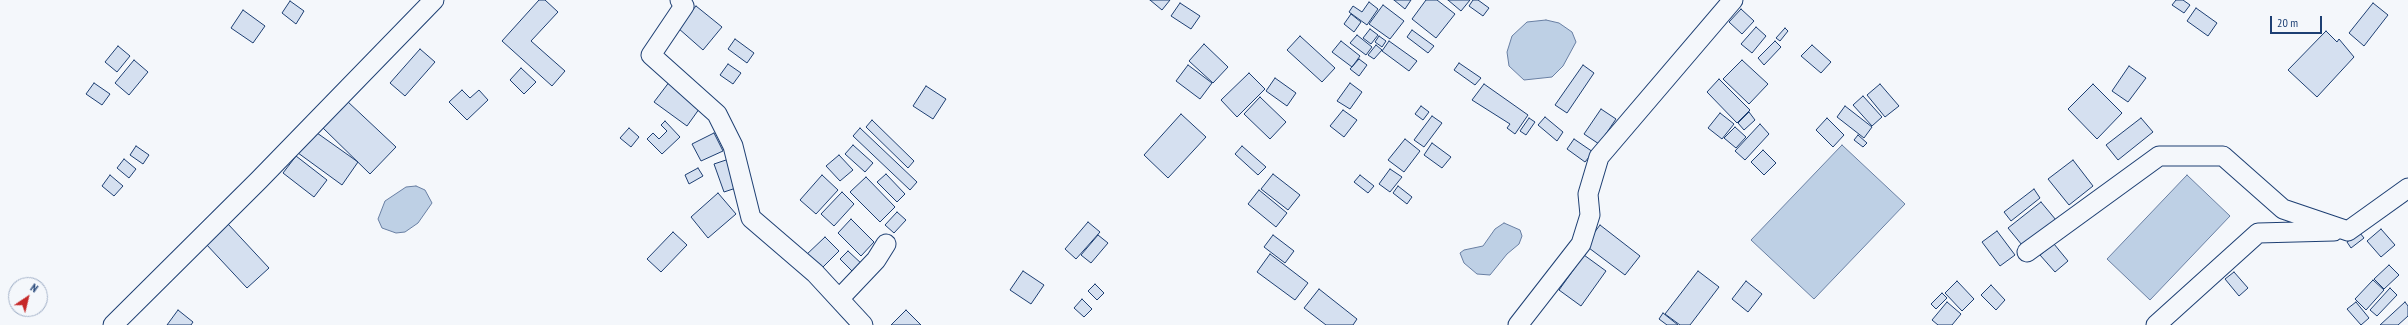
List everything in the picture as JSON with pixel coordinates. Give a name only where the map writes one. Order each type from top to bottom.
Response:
[{"type":"street","points":[[113,325],[259,180],[434,0]]},
{"type":"street","points":[[680,0],[684,6],[651,55],[717,114],[733,146],[751,218],[815,273],[863,325]]},
{"type":"street","points":[[1518,325],[1581,244],[1590,215],[1588,194],[1599,157],[1733,0]]},
{"type":"street","points":[[2027,252],[2159,156],[2223,156],[2283,209],[2348,231]]},
{"type":"street","points":[[2156,325],[2258,233],[2348,231],[2408,188]]},
{"type":"street","points":[[839,299],[876,260],[886,244]]},
{"type":"water","points":[[1546,20],[1559,23],[1572,32],[1576,42],[1563,66],[1552,77],[1524,80],[1509,66],[1507,52],[1512,36],[1527,22]]},
{"type":"water","points":[[1842,145],[1905,204],[1814,299],[1751,240]]},
{"type":"water","points":[[2187,175],[2230,216],[2150,300],[2107,259]]},
{"type":"water","points":[[416,186],[425,190],[432,203],[418,223],[405,232],[396,233],[382,228],[378,219],[385,201],[406,187]]},
{"type":"water","points":[[1504,223],[1520,230],[1522,236],[1519,244],[1507,254],[1490,275],[1477,274],[1464,263],[1460,253],[1464,250],[1483,246],[1495,229]]},
{"type":"building","points":[[539,0],[545,0],[558,12],[531,41],[565,71],[552,86],[502,41]]},
{"type":"building","points":[[1150,0],[1170,0],[1162,10]]},
{"type":"building","points":[[1394,0],[1411,0],[1405,9]]},
{"type":"building","points":[[1426,0],[1437,0],[1455,14],[1436,38],[1412,19]]},
{"type":"building","points":[[1448,0],[1470,0],[1461,11]]},
{"type":"building","points":[[1473,0],[1478,0],[1489,8],[1483,16],[1469,6]]},
{"type":"building","points":[[2176,0],[2183,0],[2190,5],[2184,13],[2172,5]]},
{"type":"building","points":[[290,1],[304,11],[296,24],[282,13]]},
{"type":"building","points":[[1369,2],[1378,9],[1367,25],[1349,12],[1353,6],[1362,12]]},
{"type":"building","points":[[1180,3],[1200,16],[1191,29],[1171,16]]},
{"type":"building","points":[[2373,3],[2388,15],[2364,46],[2349,33]]},
{"type":"building","points":[[1383,5],[1404,21],[1390,39],[1369,24]]},
{"type":"building","points":[[696,6],[722,27],[703,50],[678,28]]},
{"type":"building","points":[[2196,8],[2217,23],[2208,36],[2187,21]]},
{"type":"building","points":[[1741,9],[1754,21],[1742,34],[1729,22]]},
{"type":"building","points":[[243,10],[265,26],[253,43],[231,28]]},
{"type":"building","points":[[1351,14],[1361,22],[1354,32],[1344,24]]},
{"type":"building","points":[[1756,27],[1766,36],[1752,53],[1741,44]]},
{"type":"building","points":[[1785,28],[1788,31],[1780,41],[1776,38]]},
{"type":"building","points":[[1370,29],[1378,35],[1371,44],[1363,38]]},
{"type":"building","points":[[1412,30],[1434,46],[1428,53],[1407,37]]},
{"type":"building","points":[[2326,31],[2337,42],[2339,39],[2354,57],[2317,97],[2288,70]]},
{"type":"building","points":[[1357,35],[1372,47],[1366,55],[1350,43]]},
{"type":"building","points":[[1300,36],[1335,68],[1322,82],[1287,50]]},
{"type":"building","points":[[1379,36],[1386,41],[1382,47],[1375,42]]},
{"type":"building","points":[[735,39],[754,53],[747,63],[728,49]]},
{"type":"building","points":[[1341,41],[1360,56],[1352,67],[1332,52]]},
{"type":"building","points":[[1389,41],[1417,61],[1409,71],[1382,51]]},
{"type":"building","points":[[1775,41],[1781,47],[1764,65],[1758,58]]},
{"type":"building","points":[[1204,44],[1228,67],[1213,83],[1189,61]]},
{"type":"building","points":[[1376,45],[1382,50],[1374,59],[1368,55]]},
{"type":"building","points":[[1812,45],[1831,62],[1821,73],[1801,56]]},
{"type":"building","points":[[118,46],[130,56],[117,72],[105,62]]},
{"type":"building","points":[[420,49],[435,62],[405,96],[390,83]]},
{"type":"building","points":[[1359,59],[1367,65],[1359,76],[1350,69]]},
{"type":"building","points":[[134,60],[148,72],[129,95],[115,83]]},
{"type":"building","points":[[1742,60],[1768,84],[1749,104],[1723,79]]},
{"type":"building","points":[[1459,63],[1481,78],[1475,85],[1454,70]]},
{"type":"building","points":[[728,64],[741,73],[733,84],[720,75]]},
{"type":"building","points":[[1188,65],[1212,83],[1200,99],[1176,81]]},
{"type":"building","points":[[1583,65],[1594,73],[1567,113],[1555,105]]},
{"type":"building","points":[[2129,66],[2146,78],[2128,102],[2112,91]]},
{"type":"building","points":[[521,68],[536,82],[524,94],[510,80]]},
{"type":"building","points":[[1249,73],[1265,89],[1237,117],[1221,100]]},
{"type":"building","points":[[1275,78],[1296,93],[1287,106],[1266,91]]},
{"type":"building","points":[[1719,79],[1750,110],[1737,123],[1707,92]]},
{"type":"building","points":[[670,81],[702,105],[687,126],[654,102]]},
{"type":"building","points":[[94,83],[110,94],[102,105],[86,94]]},
{"type":"building","points":[[1350,83],[1362,92],[1350,109],[1337,101]]},
{"type":"building","points":[[1484,84],[1528,115],[1515,134],[1507,128],[1510,124],[1472,100]]},
{"type":"building","points":[[1880,84],[1899,106],[1885,117],[1867,95]]},
{"type":"building","points":[[2093,84],[2122,113],[2097,139],[2068,109]]},
{"type":"building","points":[[926,86],[946,99],[933,119],[913,106]]},
{"type":"building","points":[[462,90],[470,98],[479,90],[488,100],[467,120],[449,102]]},
{"type":"building","points":[[1863,96],[1882,117],[1872,126],[1853,105]]},
{"type":"building","points":[[1260,97],[1286,122],[1270,139],[1244,114]]},
{"type":"building","points":[[347,101],[396,147],[370,174],[322,127]]},
{"type":"building","points":[[1421,106],[1429,112],[1423,120],[1415,114]]},
{"type":"building","points":[[1845,106],[1872,127],[1864,138],[1837,117]]},
{"type":"building","points":[[1601,109],[1616,119],[1599,144],[1584,134]]},
{"type":"building","points":[[1343,110],[1357,120],[1344,137],[1330,126]]},
{"type":"building","points":[[1749,112],[1755,120],[1744,130],[1738,123]]},
{"type":"building","points":[[1720,113],[1734,124],[1722,139],[1708,128]]},
{"type":"building","points":[[1181,114],[1206,137],[1168,178],[1144,155]]},
{"type":"building","points":[[1432,116],[1442,123],[1424,147],[1414,140]]},
{"type":"building","points":[[1545,117],[1563,132],[1557,141],[1538,125]]},
{"type":"building","points":[[1529,118],[1535,122],[1526,135],[1520,131]]},
{"type":"building","points":[[1827,118],[1844,135],[1833,147],[1816,130]]},
{"type":"building","points":[[2141,118],[2153,132],[2118,160],[2106,145]]},
{"type":"building","points":[[872,120],[914,161],[908,168],[866,127]]},
{"type":"building","points":[[665,121],[680,137],[662,154],[647,139],[653,133],[659,139],[667,131],[661,125]]},
{"type":"building","points":[[1760,124],[1769,134],[1745,160],[1735,151]]},
{"type":"building","points":[[1735,127],[1746,137],[1736,148],[1724,138]]},
{"type":"building","points":[[310,128],[358,162],[342,185],[294,150]]},
{"type":"building","points":[[629,128],[639,137],[631,147],[620,138]]},
{"type":"building","points":[[860,128],[917,182],[910,190],[853,136]]},
{"type":"building","points":[[714,133],[723,151],[701,161],[692,144]]},
{"type":"building","points":[[1858,135],[1867,143],[1863,147],[1854,140]]},
{"type":"building","points":[[1405,139],[1420,151],[1404,172],[1388,160]]},
{"type":"building","points":[[1574,139],[1593,152],[1585,162],[1567,149]]},
{"type":"building","points":[[1432,143],[1451,157],[1442,168],[1424,155]]},
{"type":"building","points":[[853,145],[873,163],[865,172],[845,154]]},
{"type":"building","points":[[136,146],[149,155],[143,164],[130,155]]},
{"type":"building","points":[[1242,146],[1266,167],[1258,175],[1235,154]]},
{"type":"building","points":[[1763,150],[1776,163],[1764,175],[1751,162]]},
{"type":"building","points":[[839,155],[853,170],[840,181],[826,166]]},
{"type":"building","points":[[296,156],[327,180],[314,197],[283,173]]},
{"type":"building","points":[[124,159],[136,169],[129,178],[117,168]]},
{"type":"building","points":[[729,159],[739,187],[724,192],[714,164]]},
{"type":"building","points":[[2073,160],[2093,186],[2069,205],[2048,179]]},
{"type":"building","points":[[698,168],[703,176],[689,184],[685,175]]},
{"type":"building","points":[[1390,169],[1402,177],[1390,192],[1379,184]]},
{"type":"building","points":[[886,174],[905,194],[897,202],[877,182]]},
{"type":"building","points":[[1273,174],[1300,195],[1288,210],[1261,189]]},
{"type":"building","points":[[110,175],[123,186],[114,196],[102,186]]},
{"type":"building","points":[[822,175],[838,190],[816,214],[800,200]]},
{"type":"building","points":[[1360,175],[1374,186],[1368,193],[1354,182]]},
{"type":"building","points":[[866,177],[895,207],[880,222],[850,192]]},
{"type":"building","points":[[1398,186],[1412,197],[1407,204],[1393,193]]},
{"type":"building","points":[[2034,189],[2040,198],[2011,221],[2004,212]]},
{"type":"building","points":[[1259,190],[1287,213],[1276,227],[1248,204]]},
{"type":"building","points":[[842,192],[854,204],[834,226],[821,214]]},
{"type":"building","points":[[718,193],[736,214],[708,238],[691,217]]},
{"type":"building","points":[[2041,202],[2056,220],[2022,245],[2008,228]]},
{"type":"building","points":[[897,212],[906,220],[894,233],[885,225]]},
{"type":"building","points":[[851,219],[874,242],[861,256],[838,233]]},
{"type":"building","points":[[1088,222],[1100,232],[1076,259],[1065,249]]},
{"type":"building","points":[[228,224],[269,268],[247,288],[206,244]]},
{"type":"building","points":[[1600,225],[1640,256],[1625,275],[1585,245]]},
{"type":"building","points":[[2381,229],[2395,245],[2381,257],[2367,241]]},
{"type":"building","points":[[1997,231],[2015,255],[2000,266],[1982,242]]},
{"type":"building","points":[[673,232],[687,245],[661,272],[647,259]]},
{"type":"building","points":[[2360,233],[2364,238],[2351,248],[2347,242]]},
{"type":"building","points":[[1098,235],[1108,243],[1091,263],[1081,255]]},
{"type":"building","points":[[1273,235],[1294,251],[1285,263],[1264,247]]},
{"type":"building","points":[[825,237],[839,251],[820,270],[805,256]]},
{"type":"building","points":[[2054,244],[2068,261],[2055,272],[2040,255]]},
{"type":"building","points":[[848,251],[863,265],[855,274],[840,259]]},
{"type":"building","points":[[1270,254],[1308,283],[1295,300],[1257,272]]},
{"type":"building","points":[[1584,255],[1606,271],[1581,306],[1559,290]]},
{"type":"building","points":[[2389,265],[2399,275],[2384,289],[2374,279]]},
{"type":"building","points":[[1023,271],[1044,285],[1031,304],[1010,290]]},
{"type":"building","points":[[1698,271],[1719,287],[1690,325],[1680,325],[1665,314]]},
{"type":"building","points":[[2234,272],[2248,288],[2239,296],[2225,279]]},
{"type":"building","points":[[2373,280],[2384,290],[2366,310],[2355,299]]},
{"type":"building","points":[[1746,281],[1762,294],[1748,312],[1732,299]]},
{"type":"building","points":[[1957,281],[1974,299],[1962,311],[1945,293]]},
{"type":"building","points":[[1095,284],[1104,293],[1097,300],[1088,291]]},
{"type":"building","points":[[1991,285],[2005,300],[1996,310],[1981,295]]},
{"type":"building","points":[[2390,288],[2397,295],[2377,316],[2370,310]]},
{"type":"building","points":[[1319,289],[1357,319],[1353,325],[1326,325],[1304,308]]},
{"type":"building","points":[[1942,293],[1947,298],[1936,309],[1931,304]]},
{"type":"building","points":[[1082,299],[1092,309],[1084,317],[1074,308]]},
{"type":"building","points":[[1947,302],[1961,314],[1952,325],[1938,325],[1932,320]]},
{"type":"building","points":[[2356,302],[2369,318],[2361,325],[2347,309]]},
{"type":"building","points":[[2405,302],[2408,306],[2408,316],[2398,325],[2380,325]]},
{"type":"building","points":[[178,310],[193,322],[191,325],[167,325]]},
{"type":"building","points":[[906,310],[921,325],[891,325]]},
{"type":"building","points":[[1663,313],[1678,325],[1667,325],[1659,319]]}]
